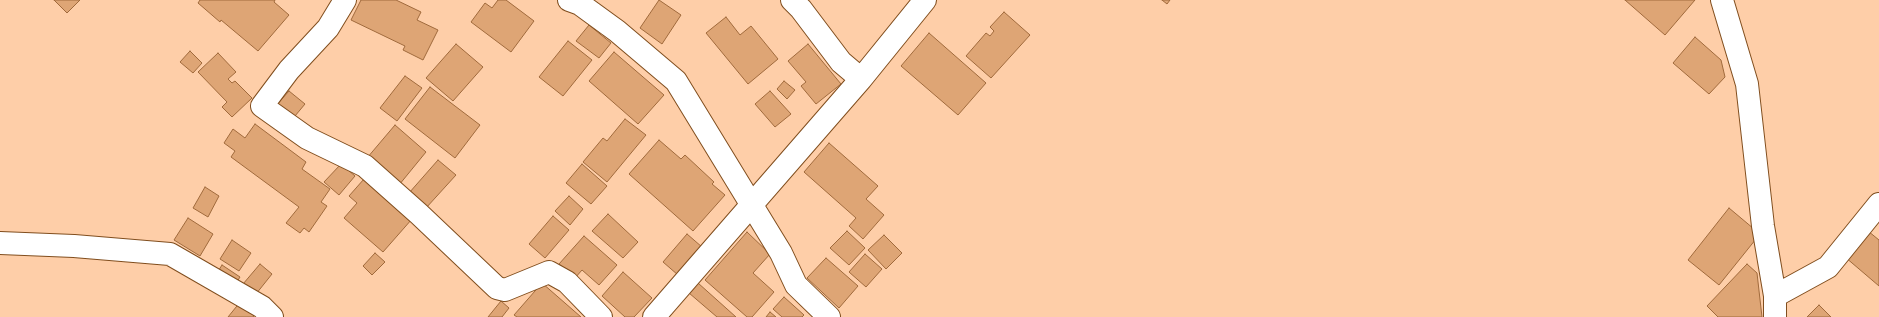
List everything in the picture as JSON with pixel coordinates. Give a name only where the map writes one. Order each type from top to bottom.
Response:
[{"type":"street","points":[[345,0],[328,28],[289,70],[262,106],[307,138],[365,166],[419,214],[497,288],[504,290],[549,272],[567,282],[601,317]]},
{"type":"street","points":[[569,0],[580,4],[617,31],[676,81],[781,253],[796,285],[829,317]]},
{"type":"street","points":[[792,0],[801,9],[841,62],[861,79]]},
{"type":"street","points":[[654,317],[861,79],[925,0]]},
{"type":"street","points":[[1722,0],[1748,84],[1763,226],[1775,296],[1776,317]]},
{"type":"street","points":[[1775,296],[1828,266],[1879,204]]},
{"type":"street","points":[[0,243],[90,247],[170,254],[262,307],[272,317]]},
{"type":"building","points":[[54,0],[80,0],[67,13]]},
{"type":"building","points":[[200,0],[275,0],[274,2],[289,15],[258,51],[198,3]]},
{"type":"building","points":[[361,0],[396,0],[421,12],[417,20],[438,30],[423,60],[403,50],[405,46],[351,20]]},
{"type":"building","points":[[498,0],[506,0],[534,21],[511,52],[471,22],[485,3],[492,8]]},
{"type":"building","points":[[659,0],[681,15],[662,44],[640,28]]},
{"type":"building","points":[[1162,0],[1170,0],[1167,4]]},
{"type":"building","points":[[1625,0],[1695,0],[1665,35]]},
{"type":"building","points":[[1004,12],[1030,35],[991,78],[966,56],[986,33],[990,36],[994,31],[990,27]]},
{"type":"building","points":[[726,17],[740,35],[751,26],[778,59],[748,84],[706,33]]},
{"type":"building","points":[[589,25],[611,43],[599,58],[576,41]]},
{"type":"building","points":[[929,33],[986,83],[958,115],[901,66]]},
{"type":"building","points":[[1695,37],[1721,60],[1725,77],[1709,94],[1673,63]]},
{"type":"building","points":[[568,41],[592,60],[563,96],[539,77]]},
{"type":"building","points":[[456,44],[483,67],[453,101],[426,78]]},
{"type":"building","points":[[808,44],[841,84],[816,104],[801,86],[806,82],[788,61]]},
{"type":"building","points":[[190,51],[202,63],[193,73],[180,62]]},
{"type":"building","points":[[614,52],[664,95],[638,124],[589,81]]},
{"type":"building","points":[[218,53],[236,72],[228,79],[232,83],[235,81],[252,98],[232,117],[222,107],[227,102],[198,72]]},
{"type":"building","points":[[405,76],[422,88],[397,121],[380,108]]},
{"type":"building","points":[[784,81],[795,90],[787,99],[777,89]]},
{"type":"building","points":[[430,87],[480,125],[455,158],[405,119]]},
{"type":"building","points":[[289,91],[305,104],[290,122],[274,108]]},
{"type":"building","points":[[770,91],[791,114],[775,127],[755,104]]},
{"type":"building","points":[[625,119],[646,135],[607,182],[583,162],[603,138],[607,141]]},
{"type":"building","points":[[255,124],[306,162],[302,169],[330,189],[321,202],[327,206],[309,232],[304,228],[300,233],[286,223],[299,207],[231,157],[235,151],[224,143],[233,129],[245,138]]},
{"type":"building","points":[[395,125],[426,152],[399,185],[367,158]]},
{"type":"building","points":[[659,140],[681,159],[685,155],[714,182],[712,184],[725,195],[693,231],[629,174]]},
{"type":"building","points":[[829,143],[878,186],[866,199],[884,215],[863,239],[849,226],[856,218],[804,172]]},
{"type":"building","points":[[438,160],[456,175],[426,208],[409,193]]},
{"type":"building","points":[[341,164],[355,176],[339,195],[324,182]]},
{"type":"building","points":[[582,164],[607,186],[591,204],[566,183]]},
{"type":"building","points":[[364,179],[412,219],[383,252],[344,218],[357,203],[349,196]]},
{"type":"building","points":[[205,187],[219,196],[208,217],[193,208]]},
{"type":"building","points":[[569,196],[583,209],[570,225],[555,211]]},
{"type":"building","points":[[1729,208],[1760,234],[1719,285],[1688,260]]},
{"type":"building","points":[[608,214],[638,242],[623,258],[592,231]]},
{"type":"building","points":[[553,216],[569,230],[545,258],[529,244]]},
{"type":"building","points":[[188,218],[213,234],[200,256],[174,240]]},
{"type":"building","points":[[847,231],[865,248],[849,265],[830,248]]},
{"type":"building","points":[[1868,231],[1879,240],[1879,286],[1845,257]]},
{"type":"building","points":[[747,232],[770,254],[753,273],[774,292],[752,317],[747,317],[705,280]]},
{"type":"building","points":[[687,234],[702,247],[678,275],[663,262]]},
{"type":"building","points":[[884,235],[902,253],[886,269],[868,250]]},
{"type":"building","points":[[584,236],[617,265],[599,285],[582,270],[575,278],[559,264]]},
{"type":"building","points":[[232,240],[251,253],[239,271],[220,259]]},
{"type":"building","points":[[375,253],[385,262],[372,275],[363,266]]},
{"type":"building","points":[[865,254],[882,269],[866,287],[849,272]]},
{"type":"building","points":[[826,258],[858,286],[839,308],[807,278]]},
{"type":"building","points":[[260,264],[272,274],[256,294],[243,284]]},
{"type":"building","points":[[1747,264],[1757,273],[1762,317],[1718,317],[1707,306]]},
{"type":"building","points":[[222,265],[240,277],[235,285],[217,273]]},
{"type":"building","points":[[623,272],[652,298],[634,317],[625,317],[602,296]]},
{"type":"building","points":[[542,283],[581,317],[517,317],[514,315]]},
{"type":"building","points":[[698,283],[736,317],[717,317],[689,293]]},
{"type":"building","points":[[784,297],[804,315],[802,317],[782,317],[773,309]]},
{"type":"building","points":[[241,301],[256,313],[253,317],[228,317]]},
{"type":"building","points":[[501,301],[509,308],[502,317],[488,317]]},
{"type":"building","points":[[1819,305],[1831,317],[1807,317]]},
{"type":"building","points":[[770,312],[776,317],[766,317]]}]
